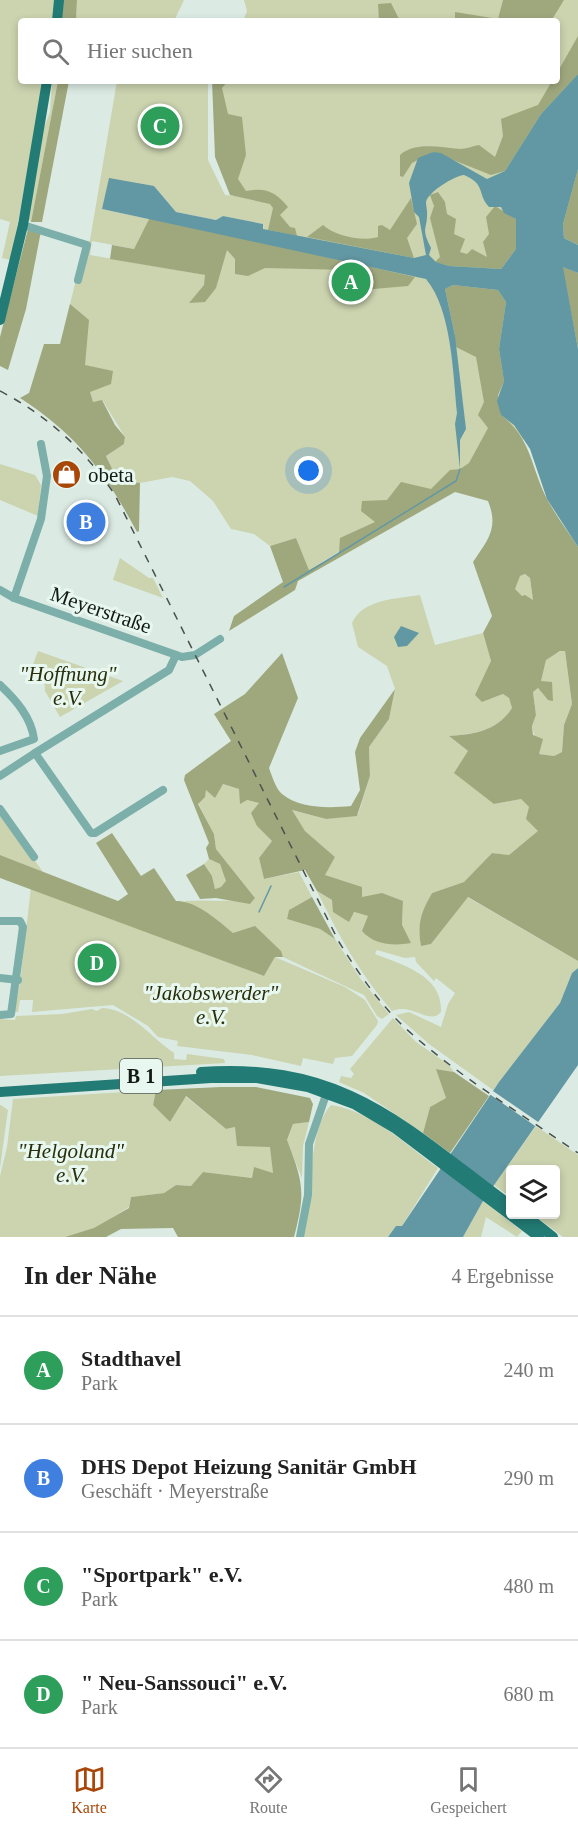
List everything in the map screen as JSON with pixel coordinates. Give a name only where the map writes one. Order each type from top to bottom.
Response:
[{"type":"main road","points":[[57,18],[60,0]]},
{"type":"main road","points":[[0,320],[23,225],[46,84]]},
{"type":"main road","name":"B 1","points":[[0,1085],[225,1070],[282,1074],[328,1089],[375,1115],[436,1155],[497,1200],[538,1237]]},
{"type":"main road","name":"B 1","points":[[0,1092],[200,1079],[257,1078],[328,1089]]},
{"type":"main road","name":"B 1","points":[[497,1200],[506,1203]]},
{"type":"main road","points":[[529,1219],[553,1237]]},
{"type":"street","points":[[23,225],[87,245],[78,280]]},
{"type":"street","points":[[14,598],[41,519],[46,476],[41,444]]},
{"type":"street","name":"Meyerstraße","points":[[0,590],[14,598],[176,655]]},
{"type":"street","points":[[0,776],[169,670],[176,655],[189,657],[220,639]]},
{"type":"street","points":[[0,685],[23,711],[32,726],[34,739],[0,751]]},
{"type":"street","points":[[35,753],[91,833],[108,826],[163,790]]},
{"type":"street","points":[[0,809],[34,857]]},
{"type":"street","points":[[0,921],[16,920],[22,923],[18,980],[11,1014],[4,1015]]},
{"type":"street","points":[[0,978],[18,980]]},
{"type":"street","points":[[300,1237],[308,1196],[309,1144],[328,1089]]},
{"type":"green space","points":[[0,0],[56,0],[53,18],[18,18],[18,84],[43,84],[11,260],[2,258],[10,222],[0,219]]},
{"type":"green space","points":[[63,0],[77,0],[76,18],[60,18]]},
{"type":"green space","points":[[77,0],[184,0],[175,18],[76,18]]},
{"type":"green space","points":[[244,0],[578,0],[578,228],[533,243],[507,260],[500,271],[499,285],[506,302],[524,439],[309,570],[296,538],[270,546],[254,534],[231,529],[213,501],[190,481],[172,477],[140,483],[117,479],[106,456],[124,444],[125,437],[103,401],[93,402],[64,328],[84,248],[90,240],[116,84],[208,84],[208,160],[225,195],[235,196],[214,84],[560,84],[560,18],[244,18],[247,11]],"holes":[[[154,186],[176,212],[216,220],[223,216],[263,224],[264,243],[215,232],[205,278],[205,275],[90,255],[92,241],[134,249],[149,219],[102,209]]]},
{"type":"green space","points":[[503,0],[564,0],[553,18],[498,18]]},
{"type":"green space","points":[[391,3],[398,18],[379,18],[378,4]]},
{"type":"green space","points":[[455,12],[492,18],[455,18]]},
{"type":"green space","points":[[578,36],[578,74],[541,114],[505,171],[491,175],[433,152],[412,163],[403,177],[400,176],[400,155],[413,148],[429,146],[465,149],[479,145],[495,157],[503,136],[501,119],[538,105],[550,84],[560,84],[560,68]]},
{"type":"green space","points":[[52,84],[57,84],[31,222],[27,218],[42,133],[50,112]]},
{"type":"green space","points":[[57,84],[68,84],[42,222],[31,222]]},
{"type":"green space","points":[[212,84],[225,84],[222,88],[228,114],[242,117],[246,155],[238,179],[246,191],[265,190],[275,194],[284,202],[288,207],[280,215],[290,227],[295,228],[297,236],[268,230],[273,208],[270,204],[230,195],[215,157]]},
{"type":"green space","points":[[578,169],[578,245],[564,238],[563,224]]},
{"type":"green space","points":[[438,192],[445,202],[447,214],[456,219],[454,234],[465,239],[460,252],[467,254],[472,249],[487,257],[483,242],[489,234],[486,217],[495,206],[516,219],[516,249],[501,269],[449,266],[435,262],[440,257],[430,218],[434,206],[430,195]]},
{"type":"green space","points":[[411,198],[417,224],[407,238],[414,258],[307,237],[323,225],[349,237],[364,239],[378,237],[378,226],[382,225],[390,230]]},
{"type":"green space","points":[[150,217],[415,277],[408,286],[362,290],[349,270],[265,268],[248,276],[235,274],[235,259],[227,250],[216,288],[205,302],[189,303],[204,285],[205,275],[110,259],[112,245],[134,249]]},
{"type":"green space","points":[[28,229],[41,231],[26,309],[8,370],[0,366],[0,337]]},
{"type":"green space","points":[[562,266],[578,273],[578,349]]},
{"type":"green space","points":[[453,285],[498,290],[506,302],[499,349],[504,381],[498,395],[501,415],[524,442],[545,495],[578,547],[578,961],[468,897],[431,944],[421,946],[419,931],[421,918],[432,893],[464,882],[492,853],[509,855],[538,831],[526,819],[529,807],[521,799],[494,804],[454,773],[468,751],[449,736],[485,730],[499,722],[512,708],[509,698],[503,694],[482,702],[475,695],[491,661],[483,633],[492,616],[473,562],[487,540],[492,526],[488,501],[455,492],[298,581],[295,590],[229,631],[234,616],[283,582],[270,546],[296,538],[309,570],[339,553],[340,538],[375,522],[361,511],[362,501],[387,500],[401,482],[431,489],[450,470],[460,469],[469,463],[488,428],[478,415],[484,402],[476,357],[454,346],[455,336],[445,289]],"holes":[[[525,574],[530,578],[533,600],[525,595],[522,596],[515,589],[520,576]],[[560,651],[565,651],[572,704],[564,725],[562,752],[554,756],[539,754],[543,739],[533,735],[532,726],[536,715],[533,692],[538,688],[548,700],[553,701],[552,682],[541,681],[546,660]]]},
{"type":"green space","points":[[70,304],[89,320],[85,365],[113,371],[111,384],[90,392],[93,402],[102,400],[115,425],[125,437],[124,444],[106,456],[117,479],[140,483],[139,531],[137,532],[113,491],[88,456],[58,426],[20,398],[29,393],[44,344],[60,344]]},
{"type":"green space","points":[[0,464],[35,475],[41,485],[38,516],[0,500]]},
{"type":"green space","points":[[120,558],[149,578],[153,578],[163,598],[113,580]]},
{"type":"green space","points":[[525,574],[530,578],[533,600],[522,596],[514,589],[520,576]]},
{"type":"green space","points":[[420,595],[435,645],[483,633],[491,661],[482,702],[503,694],[509,698],[512,708],[498,724],[491,728],[450,737],[468,751],[494,804],[521,799],[529,807],[539,831],[509,855],[492,853],[464,882],[432,893],[421,918],[421,945],[431,944],[467,897],[578,961],[578,968],[572,973],[560,1003],[493,1090],[429,1044],[396,1015],[409,1012],[441,1027],[448,1004],[455,993],[436,978],[434,981],[416,962],[415,957],[405,958],[377,950],[375,954],[408,967],[428,980],[440,999],[441,1012],[437,1016],[407,1009],[392,1011],[350,954],[317,891],[332,900],[349,921],[353,912],[402,925],[403,901],[362,898],[361,887],[324,875],[335,857],[305,831],[291,810],[326,819],[358,815],[370,776],[369,747],[389,719],[395,689],[387,666],[358,647],[352,623],[364,609],[381,601]]},
{"type":"green space","name":"\"Hoffnung\" e.V.","points":[[38,651],[123,681],[60,717],[45,691],[44,674],[31,670]]},
{"type":"green space","points":[[565,651],[572,704],[564,725],[562,752],[554,756],[539,754],[532,726],[536,715],[533,692],[538,688],[548,700],[541,681],[546,659]]},
{"type":"green space","points":[[282,653],[298,698],[269,768],[282,794],[306,805],[351,806],[360,790],[355,752],[360,738],[395,689],[389,719],[369,747],[370,776],[357,816],[326,819],[292,810],[305,831],[335,857],[325,875],[362,887],[362,897],[382,893],[403,901],[402,925],[411,943],[378,942],[367,936],[362,931],[368,916],[354,912],[349,922],[333,912],[332,900],[317,891],[305,870],[264,879],[259,858],[272,841],[257,826],[251,813],[259,803],[247,800],[240,804],[239,789],[223,784],[215,798],[206,790],[205,797],[198,804],[214,834],[216,849],[255,898],[250,904],[216,898],[200,899],[186,875],[204,864],[212,876],[215,889],[221,887],[226,881],[220,864],[209,859],[206,848],[209,843],[184,780],[185,775],[231,741],[214,714],[245,694]]},
{"type":"green space","points":[[223,784],[239,789],[247,800],[259,803],[257,826],[272,841],[259,858],[264,879],[299,872],[312,897],[289,910],[287,919],[320,929],[335,939],[360,978],[389,1014],[382,1019],[377,1016],[364,995],[283,957],[280,951],[233,933],[218,921],[184,901],[255,898],[216,849],[214,834],[198,803],[206,789]]},
{"type":"green space","points":[[0,811],[43,872],[0,855]]},
{"type":"green space","points":[[112,833],[141,876],[154,868],[176,901],[199,908],[233,933],[255,926],[281,951],[283,957],[275,957],[264,976],[0,878],[0,855],[118,901],[128,894],[96,843]]},
{"type":"green space","points":[[209,859],[220,864],[227,881],[215,889],[212,876],[204,864]]},
{"type":"green space","name":"\"Jakobswerder\" e.V.","points":[[31,887],[264,976],[275,957],[345,987],[365,1000],[378,1021],[377,1025],[352,1056],[335,1058],[333,1064],[303,1058],[301,1066],[252,1055],[177,1046],[178,1041],[158,1037],[148,1026],[113,1005],[32,1012],[33,1000],[20,1000],[18,1012],[14,1012],[20,983]]},
{"type":"green space","points":[[312,897],[335,939],[320,929],[287,919],[289,910]]},
{"type":"green space","points":[[102,1008],[122,1013],[140,1025],[174,1053],[174,1059],[186,1060],[187,1054],[224,1059],[225,1063],[0,1076],[0,1019],[15,1020],[16,1016],[62,1014],[92,1009],[97,1011]]},
{"type":"green space","points":[[393,1018],[416,1042],[449,1065],[454,1072],[437,1069],[446,1098],[430,1107],[423,1133],[364,1093],[339,1082],[341,1076],[351,1078],[354,1074],[350,1069]]},
{"type":"green space","points":[[436,1069],[454,1072],[489,1096],[450,1153],[423,1133],[430,1107],[446,1098]]},
{"type":"green space","points":[[256,1087],[310,1098],[313,1104],[309,1122],[293,1124],[287,1140],[297,1167],[301,1187],[300,1209],[294,1237],[178,1237],[173,1228],[121,1229],[106,1237],[65,1237],[94,1228],[129,1208],[131,1197],[164,1193],[176,1185],[191,1186],[203,1172],[252,1178],[254,1167],[273,1173],[270,1147],[237,1146],[235,1127],[226,1129],[186,1096],[170,1122],[153,1105],[156,1090]]},
{"type":"green space","name":"\"Helgoland\" e.V.","points":[[156,1090],[153,1105],[170,1122],[185,1096],[226,1129],[235,1127],[271,1147],[273,1173],[254,1168],[252,1178],[203,1172],[191,1186],[176,1185],[164,1193],[131,1197],[129,1207],[94,1229],[65,1237],[0,1237],[0,1176],[7,1147],[13,1099]]},
{"type":"green space","points":[[0,1105],[8,1110],[0,1168]]},
{"type":"green space","points":[[331,1105],[361,1114],[438,1168],[402,1226],[396,1226],[388,1237],[303,1237],[307,1221],[317,1132]]},
{"type":"green space","points":[[309,1122],[303,1146],[302,1178],[287,1141],[293,1124]]},
{"type":"green space","points":[[536,1126],[578,1155],[578,1237],[563,1237],[539,1219],[560,1219],[560,1165],[508,1165]]},
{"type":"green space","points":[[506,1168],[506,1194],[494,1185]]},
{"type":"green space","points":[[483,1201],[522,1231],[517,1237],[486,1217],[481,1237],[463,1237]]},
{"type":"water","points":[[578,74],[578,169],[563,224],[564,238],[578,245],[578,273],[563,267],[578,349],[578,547],[547,499],[530,449],[514,425],[501,415],[497,401],[504,381],[499,349],[506,302],[498,290],[453,285],[445,289],[455,336],[466,429],[460,440],[460,469],[450,343],[435,292],[426,279],[102,209],[109,178],[154,186],[176,212],[216,220],[223,216],[263,224],[263,229],[414,258],[426,255],[419,217],[414,212],[409,183],[418,158],[433,152],[441,153],[487,179],[505,171],[541,114]],"holes":[[[464,175],[476,182],[489,207],[501,207],[504,213],[516,219],[516,249],[501,269],[449,266],[436,262],[429,255],[431,248],[425,232],[428,198],[436,189],[454,178]]]},
{"type":"water","points":[[401,626],[419,633],[407,646],[398,647],[394,637]]},
{"type":"water","points":[[578,968],[578,1065],[506,1165],[463,1237],[388,1237],[396,1226],[402,1226],[499,1082],[560,1003],[572,973]]},
{"type":"pier","points":[[490,1089],[541,1124],[538,1128],[488,1093]]},
{"type":"waterway","points":[[284,587],[456,481],[460,469]]},
{"type":"waterway","points":[[259,912],[271,886]]},
{"type":"railway","points":[[0,391],[50,423],[91,463],[115,495],[339,942],[373,992],[402,1025],[432,1051],[473,1082],[578,1153]]},
{"type":"place","name":"\"Sportpark\" e.V.","points":[[160,126]]},
{"type":"place","name":"Stadthavel","points":[[351,282]]},
{"type":"place","name":"obeta","points":[[67,475]]},
{"type":"place","name":"DHS Depot Heizung Sanitär GmbH","points":[[86,522]]},
{"type":"place","name":"\" Neu-Sanssouci\" e.V.","points":[[97,963]]}]
